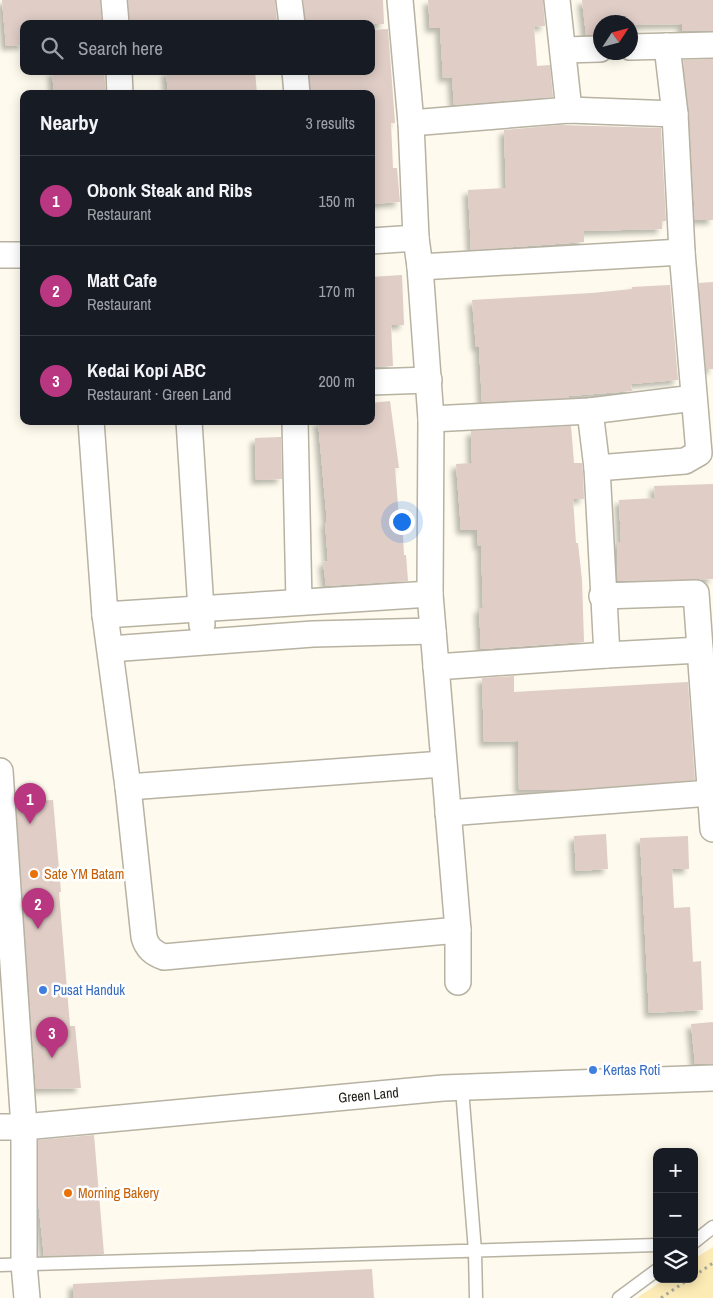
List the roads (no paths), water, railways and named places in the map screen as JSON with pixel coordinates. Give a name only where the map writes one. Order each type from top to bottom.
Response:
[{"type":"street","points":[[114,0],[116,20]]},
{"type":"street","points":[[289,0],[292,20]]},
{"type":"street","points":[[400,0],[411,123],[416,238],[429,380],[431,419],[430,594],[458,930],[458,982]]},
{"type":"street","points":[[557,0],[569,110]]},
{"type":"street","points":[[638,48],[713,45]]},
{"type":"street","points":[[597,468],[685,461],[699,454],[682,252],[675,114],[667,46]]},
{"type":"street","points":[[563,50],[593,48]]},
{"type":"street","points":[[119,75],[120,90]]},
{"type":"street","points":[[295,75],[297,90]]},
{"type":"street","points":[[411,123],[569,110],[675,114]]},
{"type":"street","points":[[375,241],[416,238]]},
{"type":"street","points":[[420,267],[682,252]]},
{"type":"street","points":[[0,255],[20,255]]},
{"type":"street","points":[[375,382],[429,380]]},
{"type":"street","points":[[431,419],[590,411],[694,398]]},
{"type":"street","points":[[590,411],[597,468],[602,596],[607,655]]},
{"type":"street","points":[[91,425],[106,615],[146,946],[154,954],[164,957],[458,930]]},
{"type":"street","points":[[189,425],[203,642]]},
{"type":"street","points":[[295,425],[298,602]]},
{"type":"street","points":[[602,596],[696,593],[713,829]]},
{"type":"street","points":[[106,615],[430,594]]},
{"type":"street","points":[[110,649],[314,634],[433,631]]},
{"type":"street","points":[[436,667],[700,650]]},
{"type":"street","points":[[128,787],[443,764]]},
{"type":"street","points":[[0,771],[12,1127],[12,1265],[27,1298]]},
{"type":"street","points":[[448,813],[710,793]]},
{"type":"street","name":"Green Land","points":[[12,1127],[443,1088],[713,1078]]},
{"type":"lane","points":[[462,1088],[475,1251],[476,1298]]},
{"type":"lane","points":[[698,1239],[713,1227]]},
{"type":"lane","points":[[12,1265],[653,1245]]},
{"type":"lane","points":[[619,1298],[653,1273]]},
{"type":"place","name":"Obonk Steak and Ribs","points":[[30,824]]},
{"type":"place","name":"Sate YM Batam","points":[[34,874]]},
{"type":"place","name":"Matt Cafe","points":[[38,929]]},
{"type":"place","name":"Pusat Handuk","points":[[43,990]]},
{"type":"place","name":"Kedai Kopi ABC","points":[[52,1058]]},
{"type":"place","name":"Kertas Roti","points":[[593,1070]]},
{"type":"place","name":"Morning Bakery","points":[[68,1193]]}]
